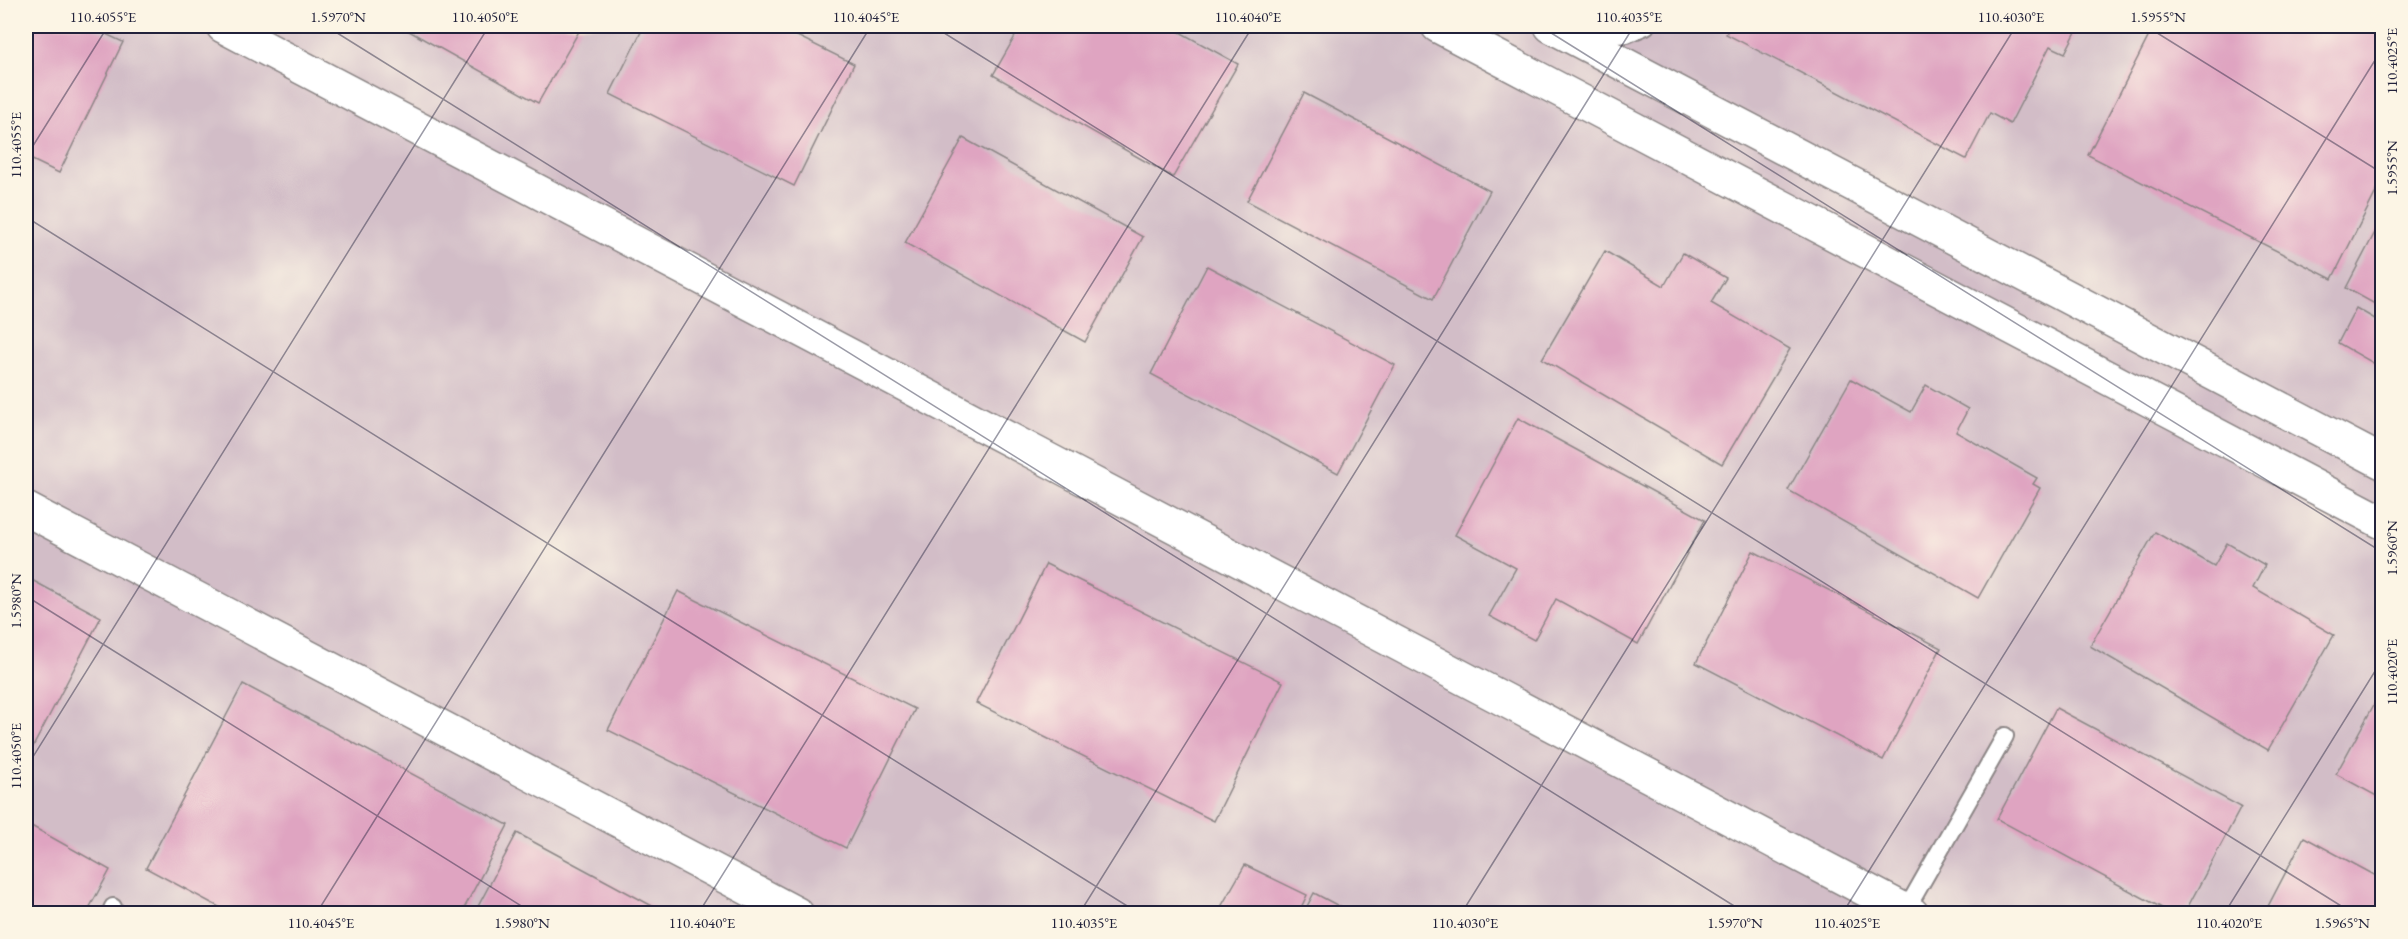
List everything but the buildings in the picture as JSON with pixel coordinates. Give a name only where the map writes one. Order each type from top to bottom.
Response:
[{"type":"street","points":[[223,26],[1909,912]]},
{"type":"street","points":[[1438,26],[2382,522]]},
{"type":"street","points":[[1564,32],[2382,462]]},
{"type":"street","points":[[26,509],[797,914]]},
{"type":"lane","points":[[1564,32],[1627,34],[1646,26]]},
{"type":"lane","points":[[1909,912],[2005,736]]},
{"type":"shaded area","points":[[26,26],[2382,26],[2382,913],[26,913]]}]
